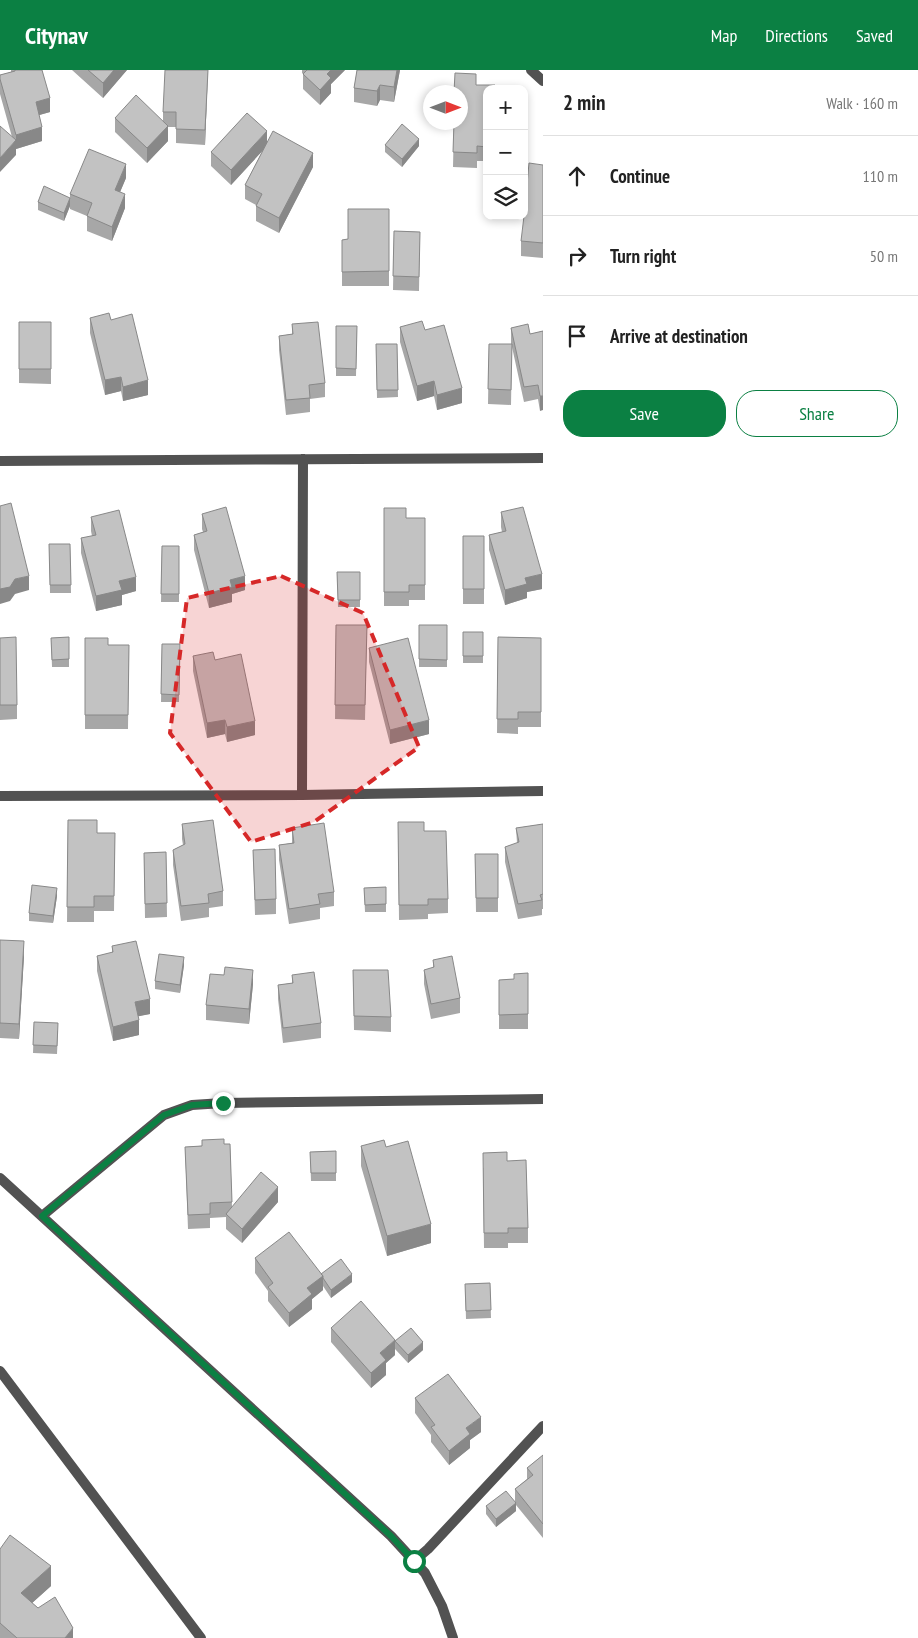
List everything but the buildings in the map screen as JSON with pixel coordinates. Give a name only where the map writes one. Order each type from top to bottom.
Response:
[{"type":"street","points":[[531,70],[543,81]]},
{"type":"street","points":[[0,461],[543,458]]},
{"type":"street","points":[[302,795],[303,459]]},
{"type":"street","points":[[0,796],[302,795],[543,791]]},
{"type":"street","points":[[42,1216],[164,1115],[192,1105],[543,1099]]},
{"type":"street","points":[[0,1178],[391,1536],[425,1573],[438,1598],[453,1638]]},
{"type":"street","points":[[0,1371],[201,1638]]},
{"type":"street","points":[[414,1561],[428,1549],[543,1426]]},
{"type":"highlighted area","points":[[281,576],[363,613],[419,747],[314,822],[251,842],[170,733],[187,598]]},
{"type":"route","points":[[223,1103],[192,1105],[164,1115],[42,1216],[391,1536],[414,1561]]}]
